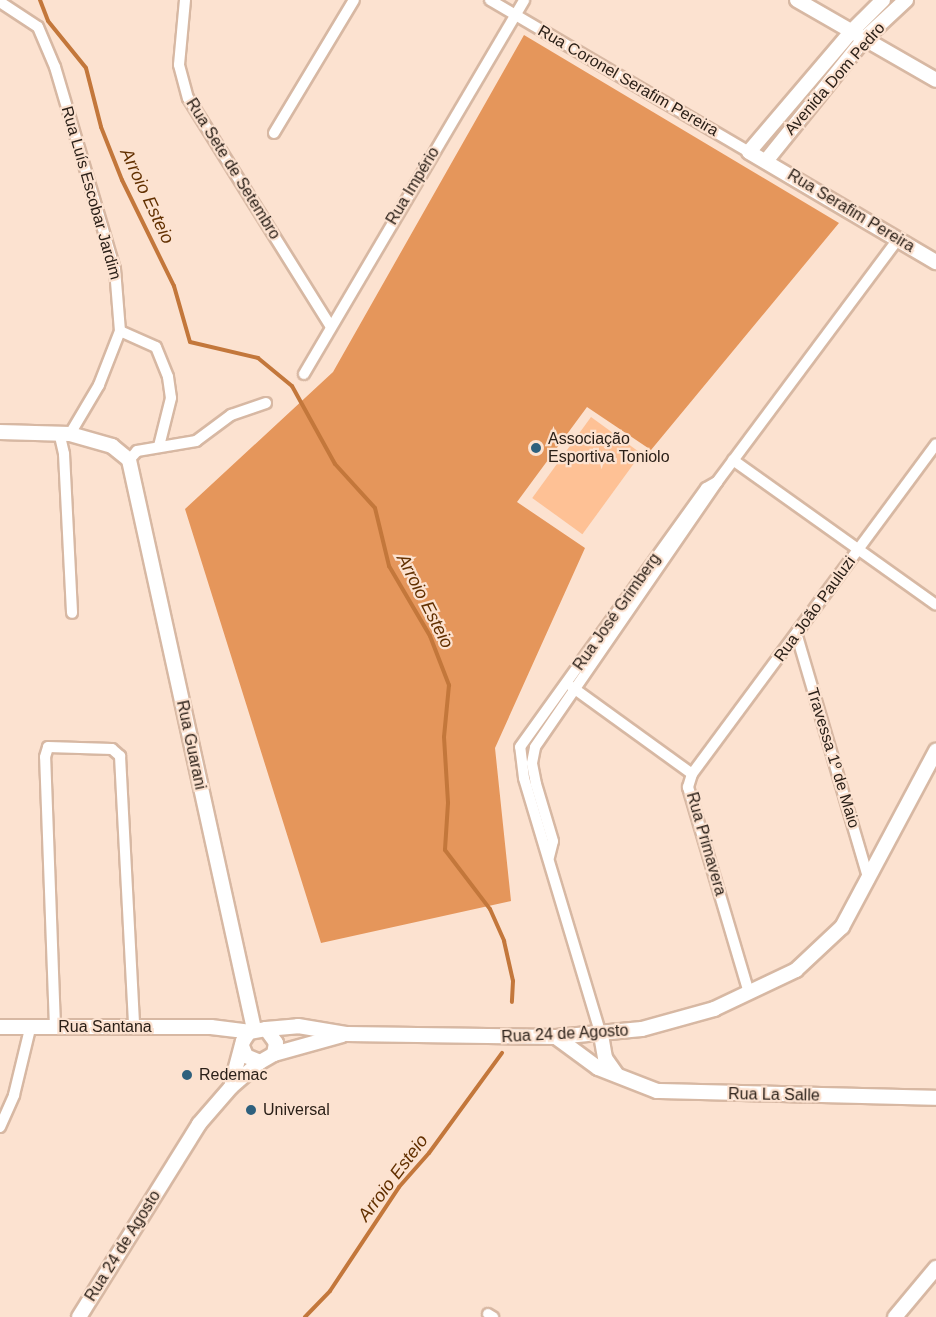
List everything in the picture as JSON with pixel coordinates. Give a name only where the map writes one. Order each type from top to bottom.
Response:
[{"type":"street","name":"Rua Sete de Setembro","points":[[185,0],[179,64],[188,98],[330,325]]},
{"type":"street","points":[[274,133],[354,0]]},
{"type":"street","name":"Rua Coronel Serafim Pereira","points":[[490,0],[766,161]]},
{"type":"street","name":"Rua Império","points":[[304,374],[330,325],[524,0]]},
{"type":"street","points":[[797,0],[936,80]]},
{"type":"street","name":"Avenida Dom Pedro","points":[[749,152],[851,32],[883,0]]},
{"type":"street","name":"Avenida Dom Pedro","points":[[766,161],[865,38],[906,0]]},
{"type":"street","name":"Rua Luís Escobar Jardim","points":[[0,2],[38,27],[55,67],[115,269],[120,331],[99,385],[64,433]]},
{"type":"street","name":"Rua Serafim Pereira","points":[[766,161],[936,262]]},
{"type":"street","name":"Rua José Grimberg","points":[[549,856],[553,841],[532,763],[535,747],[577,690],[717,482],[898,239]]},
{"type":"street","points":[[120,331],[156,347],[168,377],[171,398],[159,446]]},
{"type":"street","points":[[0,432],[64,433],[112,446],[129,460],[138,451],[196,441],[231,415],[266,403]]},
{"type":"street","points":[[64,433],[72,613]]},
{"type":"street","name":"Rua João Pauluzi","points":[[692,774],[797,636],[857,550],[936,444]]},
{"type":"street","name":"Rua Guarani","points":[[129,460],[251,1035],[274,1037],[274,1054]]},
{"type":"street","points":[[733,460],[936,605]]},
{"type":"street","name":"Rua José Grimberg","points":[[549,856],[524,778],[520,747],[706,488],[717,482]]},
{"type":"street","name":"Travessa 1º de Maio","points":[[797,636],[869,880]]},
{"type":"street","name":"Rua Primavera","points":[[567,684],[692,774],[688,787],[749,993]]},
{"type":"street","points":[[55,1027],[45,757],[48,747],[112,749],[120,756],[134,1027]]},
{"type":"street","name":"Rua 24 de Agosto","points":[[231,1087],[251,1035],[297,1026],[347,1034],[556,1037],[601,1035],[676,1022],[749,993],[796,970],[821,950],[842,927],[936,751]]},
{"type":"street","points":[[549,856],[601,1035],[605,1058],[616,1074]]},
{"type":"street","name":"Rua Santana","points":[[0,1027],[30,1029],[211,1027],[251,1035]]},
{"type":"street","points":[[0,1127],[14,1095],[30,1029]]},
{"type":"street","name":"Rua 24 de Agosto","points":[[79,1317],[199,1124],[231,1087],[260,1062],[274,1054],[347,1034]]},
{"type":"street","points":[[251,1035],[246,1056],[260,1062]]},
{"type":"street","name":"Rua La Salle","points":[[556,1037],[572,1052],[616,1074],[643,1086],[672,1093],[936,1098]]},
{"type":"street","points":[[895,1317],[936,1268]]},
{"type":"shaded area","points":[[524,35],[839,223],[651,450],[587,407],[517,502],[585,548],[495,748],[511,901],[321,943],[185,509],[333,372]]},
{"type":"shaded area","points":[[591,417],[641,453],[582,534],[532,498]]},
{"type":"waterway","name":"Arroio Esteio","points":[[40,0],[48,21],[86,68],[101,127],[122,180],[174,286],[190,342],[258,358],[292,386],[335,464],[375,508],[389,566],[430,636],[449,685],[444,737],[448,803],[445,850],[490,909],[504,941],[513,981],[512,1002]]},
{"type":"waterway","name":"Arroio Esteio","points":[[305,1317],[330,1291],[399,1187],[429,1153],[502,1053]]},
{"type":"place","name":"Associação Esportiva Toniolo","points":[[536,448]]},
{"type":"place","name":"Redemac","points":[[187,1075]]},
{"type":"place","name":"Universal","points":[[251,1110]]}]
